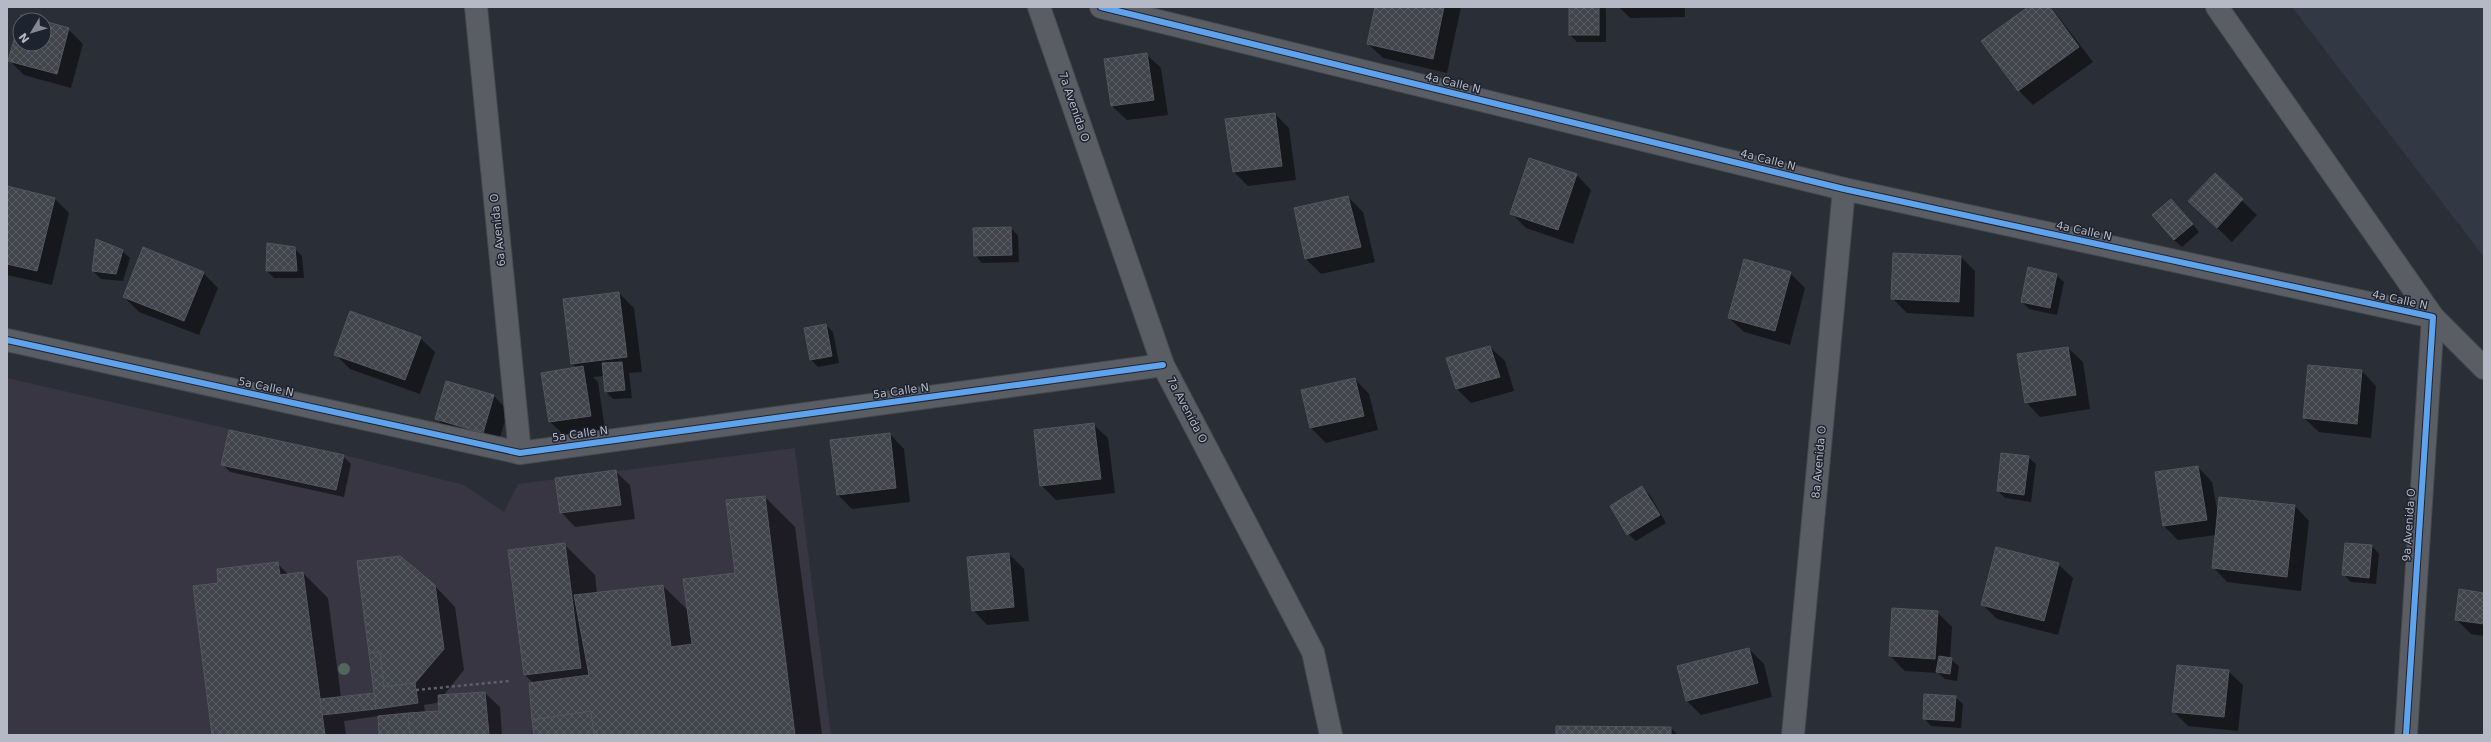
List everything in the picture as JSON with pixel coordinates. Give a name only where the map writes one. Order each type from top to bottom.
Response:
[{"type":"street","name":"6a Avenida O","points":[[476,7],[520,453]]},
{"type":"street","name":"7a Avenida O","points":[[1039,7],[1163,365],[1313,652],[1331,735]]},
{"type":"street","name":"4a Calle N","points":[[1101,7],[1844,189],[2433,317]]},
{"type":"street","points":[[2218,7],[2433,317],[2484,368]]},
{"type":"street","name":"8a Avenida O","points":[[1793,735],[1844,189]]},
{"type":"street","name":"9a Avenida O","points":[[2406,735],[2433,317]]},
{"type":"street","name":"5a Calle N","points":[[7,340],[520,453],[1163,365]]},
{"type":"path","points":[[416,690],[509,681]]},
{"type":"shaded area","points":[[2292,7],[2484,7],[2484,257]]},
{"type":"shaded area","points":[[7,378],[344,455],[464,485],[504,512],[518,484],[795,448],[831,735],[7,735]]},
{"type":"building","points":[[1375,7],[1444,7],[1433,59],[1367,44]]},
{"type":"building","points":[[1569,7],[1599,7],[1599,35],[1569,35]]},
{"type":"building","points":[[2028,7],[2050,7],[2079,47],[2018,91],[1981,41]]},
{"type":"building","points":[[52,23],[69,28],[57,74],[8,61],[12,47],[12,52],[52,52]]},
{"type":"building","points":[[1147,53],[1154,100],[1111,106],[1104,59]]},
{"type":"building","points":[[1275,113],[1282,166],[1233,172],[1225,119]]},
{"type":"building","points":[[1529,158],[1577,174],[1558,230],[1510,214]]},
{"type":"building","points":[[2215,173],[2243,199],[2217,228],[2188,201]]},
{"type":"building","points":[[7,186],[55,198],[37,271],[7,264]]},
{"type":"building","points":[[1348,196],[1361,247],[1305,259],[1294,208]]},
{"type":"building","points":[[2171,199],[2193,224],[2174,240],[2152,215]]},
{"type":"building","points":[[1011,227],[1012,255],[974,256],[973,228]]},
{"type":"building","points":[[96,239],[123,250],[116,274],[92,271]]},
{"type":"building","points":[[267,243],[295,247],[297,271],[266,271]]},
{"type":"building","points":[[143,247],[204,272],[184,321],[123,297]]},
{"type":"building","points":[[1893,253],[1961,256],[1959,302],[1891,299]]},
{"type":"building","points":[[1744,259],[1791,272],[1775,331],[1728,318]]},
{"type":"building","points":[[2028,267],[2057,274],[2050,308],[2021,302]]},
{"type":"building","points":[[619,292],[627,357],[571,364],[563,299]]},
{"type":"building","points":[[350,311],[421,337],[405,380],[334,355]]},
{"type":"building","points":[[826,324],[832,356],[810,360],[804,328]]},
{"type":"building","points":[[1490,346],[1500,377],[1456,389],[1446,358]]},
{"type":"building","points":[[2068,347],[2076,395],[2025,403],[2017,354]]},
{"type":"building","points":[[622,362],[625,390],[605,392],[602,363]]},
{"type":"building","points":[[2308,365],[2362,370],[2357,424],[2303,418]]},
{"type":"building","points":[[583,366],[591,416],[549,422],[541,373]]},
{"type":"building","points":[[1355,378],[1364,416],[1310,428],[1301,390]]},
{"type":"building","points":[[446,381],[494,395],[483,433],[435,419]]},
{"type":"building","points":[[1094,423],[1101,479],[1040,486],[1034,430]]},
{"type":"building","points":[[229,430],[344,455],[336,490],[221,465]]},
{"type":"building","points":[[890,433],[896,488],[837,495],[830,440]]},
{"type":"building","points":[[2001,453],[2029,456],[2024,495],[1997,491]]},
{"type":"building","points":[[2198,466],[2207,520],[2163,526],[2155,472]]},
{"type":"building","points":[[616,470],[621,505],[560,513],[555,478]]},
{"type":"building","points":[[1642,486],[1660,515],[1627,535],[1610,506]]},
{"type":"building","points":[[765,496],[795,735],[594,735],[591,711],[532,720],[529,683],[589,675],[574,595],[663,585],[671,647],[692,644],[683,579],[735,573],[726,500]]},
{"type":"building","points":[[2219,497],[2295,505],[2287,577],[2212,568]]},
{"type":"building","points":[[565,543],[581,668],[524,675],[508,550]]},
{"type":"building","points":[[2345,543],[2372,545],[2369,578],[2342,575]]},
{"type":"building","points":[[1996,547],[2059,563],[2044,621],[1981,605]]},
{"type":"building","points":[[1009,553],[1014,607],[972,611],[967,557]]},
{"type":"building","points":[[400,556],[435,585],[444,649],[415,683],[384,687],[380,652],[369,653],[357,561]]},
{"type":"building","points":[[278,562],[280,575],[303,572],[325,735],[212,735],[193,586],[218,583],[217,569]]},
{"type":"building","points":[[2459,589],[2484,593],[2484,624],[2455,620]]},
{"type":"building","points":[[1892,608],[1938,611],[1935,659],[1889,656]]},
{"type":"building","points":[[1749,648],[1758,683],[1686,701],[1677,666]]},
{"type":"building","points":[[380,652],[384,687],[415,683],[418,703],[376,709],[369,653]]},
{"type":"building","points":[[1939,656],[1952,658],[1950,674],[1936,672]]},
{"type":"building","points":[[2177,665],[2229,670],[2224,717],[2172,712]]},
{"type":"building","points":[[485,692],[489,735],[410,735],[408,713],[439,711],[438,695]]},
{"type":"building","points":[[374,693],[376,709],[322,715],[320,699]]},
{"type":"building","points":[[1924,694],[1956,696],[1954,721],[1923,719]]},
{"type":"building","points":[[591,711],[594,735],[534,735],[532,720]]},
{"type":"building","points":[[408,713],[410,735],[379,735],[378,716]]},
{"type":"building","points":[[1556,726],[1671,727],[1671,735],[1556,735]]},
{"type":"cycle path","points":[[1101,7],[1844,189],[2433,317],[2406,735]]},
{"type":"cycle path","points":[[7,340],[520,453],[1163,365]]}]
